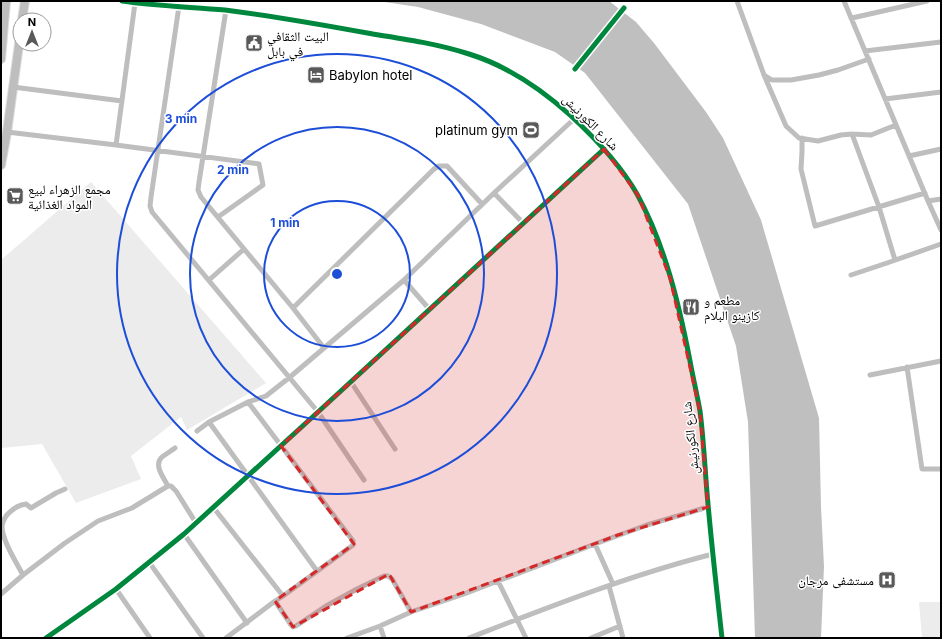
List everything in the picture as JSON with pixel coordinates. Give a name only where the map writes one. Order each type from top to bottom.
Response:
[{"type":"highway","points":[[23,12],[25,1]]},
{"type":"highway","points":[[1,59],[5,2]]},
{"type":"highway","points":[[1,165],[18,52]]},
{"type":"street","name":"شارع الكورنيش","points":[[122,1],[226,10],[292,20],[436,46],[471,55],[499,66],[520,77],[546,95],[574,119],[604,150],[626,176],[638,194],[653,227],[665,261],[684,329],[700,412],[708,507],[722,638]]},
{"type":"street","points":[[737,1],[764,75],[786,126],[799,138],[818,141],[841,135],[871,135],[896,125]]},
{"type":"street","points":[[844,1],[924,193],[941,230]]},
{"type":"street","points":[[852,18],[927,1]]},
{"type":"street","points":[[116,145],[135,3]]},
{"type":"street","points":[[179,6],[150,206],[152,212],[318,412],[364,480]]},
{"type":"street","points":[[226,10],[198,182],[198,190],[201,197],[293,308],[324,348]]},
{"type":"street","points":[[865,51],[941,42]]},
{"type":"street","points":[[764,75],[772,80],[791,80],[838,70],[869,59]]},
{"type":"street","points":[[13,87],[122,101]]},
{"type":"street","points":[[885,100],[941,92]]},
{"type":"street","points":[[197,431],[209,422],[248,402],[266,396],[290,377],[404,280],[482,204],[574,119]]},
{"type":"street","points":[[7,132],[259,164],[263,185],[218,217]]},
{"type":"street","points":[[852,134],[879,207],[895,260]]},
{"type":"street","points":[[802,138],[801,169],[815,226],[924,193]]},
{"type":"street","points":[[909,156],[941,149]]},
{"type":"street","points":[[46,638],[116,589],[184,534],[604,150]]},
{"type":"street","points":[[293,308],[434,169],[439,166],[447,166],[482,204]]},
{"type":"street","points":[[494,193],[524,224]]},
{"type":"street","points":[[928,202],[941,199]]},
{"type":"street","points":[[851,275],[941,244]]},
{"type":"street","points":[[209,280],[244,249]]},
{"type":"street","points":[[404,280],[430,310]]},
{"type":"street","points":[[870,375],[941,361]]},
{"type":"street","points":[[907,367],[922,469],[941,468]]},
{"type":"street","points":[[351,382],[395,450]]},
{"type":"street","points":[[226,638],[352,545],[350,537],[248,402]]},
{"type":"street","points":[[209,422],[317,571]]},
{"type":"street","points":[[175,448],[160,458],[159,469],[168,486],[171,486],[176,491],[196,523]]},
{"type":"street","points":[[1,594],[65,543],[98,521],[132,508],[168,486]]},
{"type":"street","points":[[23,575],[3,538],[2,525],[6,515],[19,505],[26,504],[31,508],[65,489]]},
{"type":"street","points":[[347,638],[380,626],[411,612],[464,594],[647,525],[708,507]]},
{"type":"street","points":[[213,508],[283,596]]},
{"type":"street","points":[[184,534],[247,623]]},
{"type":"street","points":[[595,544],[611,585],[623,638]]},
{"type":"street","points":[[469,638],[611,585],[683,561],[714,554]]},
{"type":"street","points":[[149,562],[203,638]]},
{"type":"street","points":[[275,601],[293,627],[332,602],[384,576],[388,576],[392,579],[411,612]]},
{"type":"street","points":[[498,581],[526,638]]},
{"type":"street","points":[[116,589],[150,638]]},
{"type":"street","points":[[380,626],[384,638]]},
{"type":"street","points":[[591,638],[620,626]]},
{"type":"highlighted area","points":[[604,149],[638,195],[670,278],[700,412],[708,507],[618,535],[411,612],[389,574],[293,627],[275,601],[354,544],[281,446]]},
{"type":"shaded area","points":[[378,1],[609,1],[636,22],[654,43],[706,112],[723,138],[761,220],[819,418],[824,566],[821,638],[755,638],[748,422],[736,346],[688,204],[585,73],[555,52],[481,24],[418,7]]},
{"type":"shaded area","points":[[91,182],[266,383],[187,430],[181,417],[131,456],[141,479],[76,503],[42,444],[1,447],[1,260]]},
{"type":"shaded area","points":[[919,602],[941,602],[941,638],[922,638]]},
{"type":"cycle path","points":[[122,1],[225,10],[262,15],[409,40],[457,50],[497,65],[523,79],[559,105],[598,142],[623,172],[647,213],[663,254],[676,297],[700,411],[722,638]]},
{"type":"cycle path","points":[[575,69],[624,8]]},
{"type":"cycle path","points":[[46,638],[116,589],[184,534],[604,149]]},
{"type":"place","name":"البيت الثقافي في بابل","points":[[254,43]]},
{"type":"place","name":"Babylon hotel","points":[[316,75]]},
{"type":"place","name":"platinum gym","points":[[531,130]]},
{"type":"place","name":"مجمع الزهراء لبيع المواد الغذائية","points":[[15,196]]},
{"type":"place","name":"مطعم و كازينو البلام","points":[[691,307]]},
{"type":"place","name":"مستشفى مرجان","points":[[887,580]]}]
